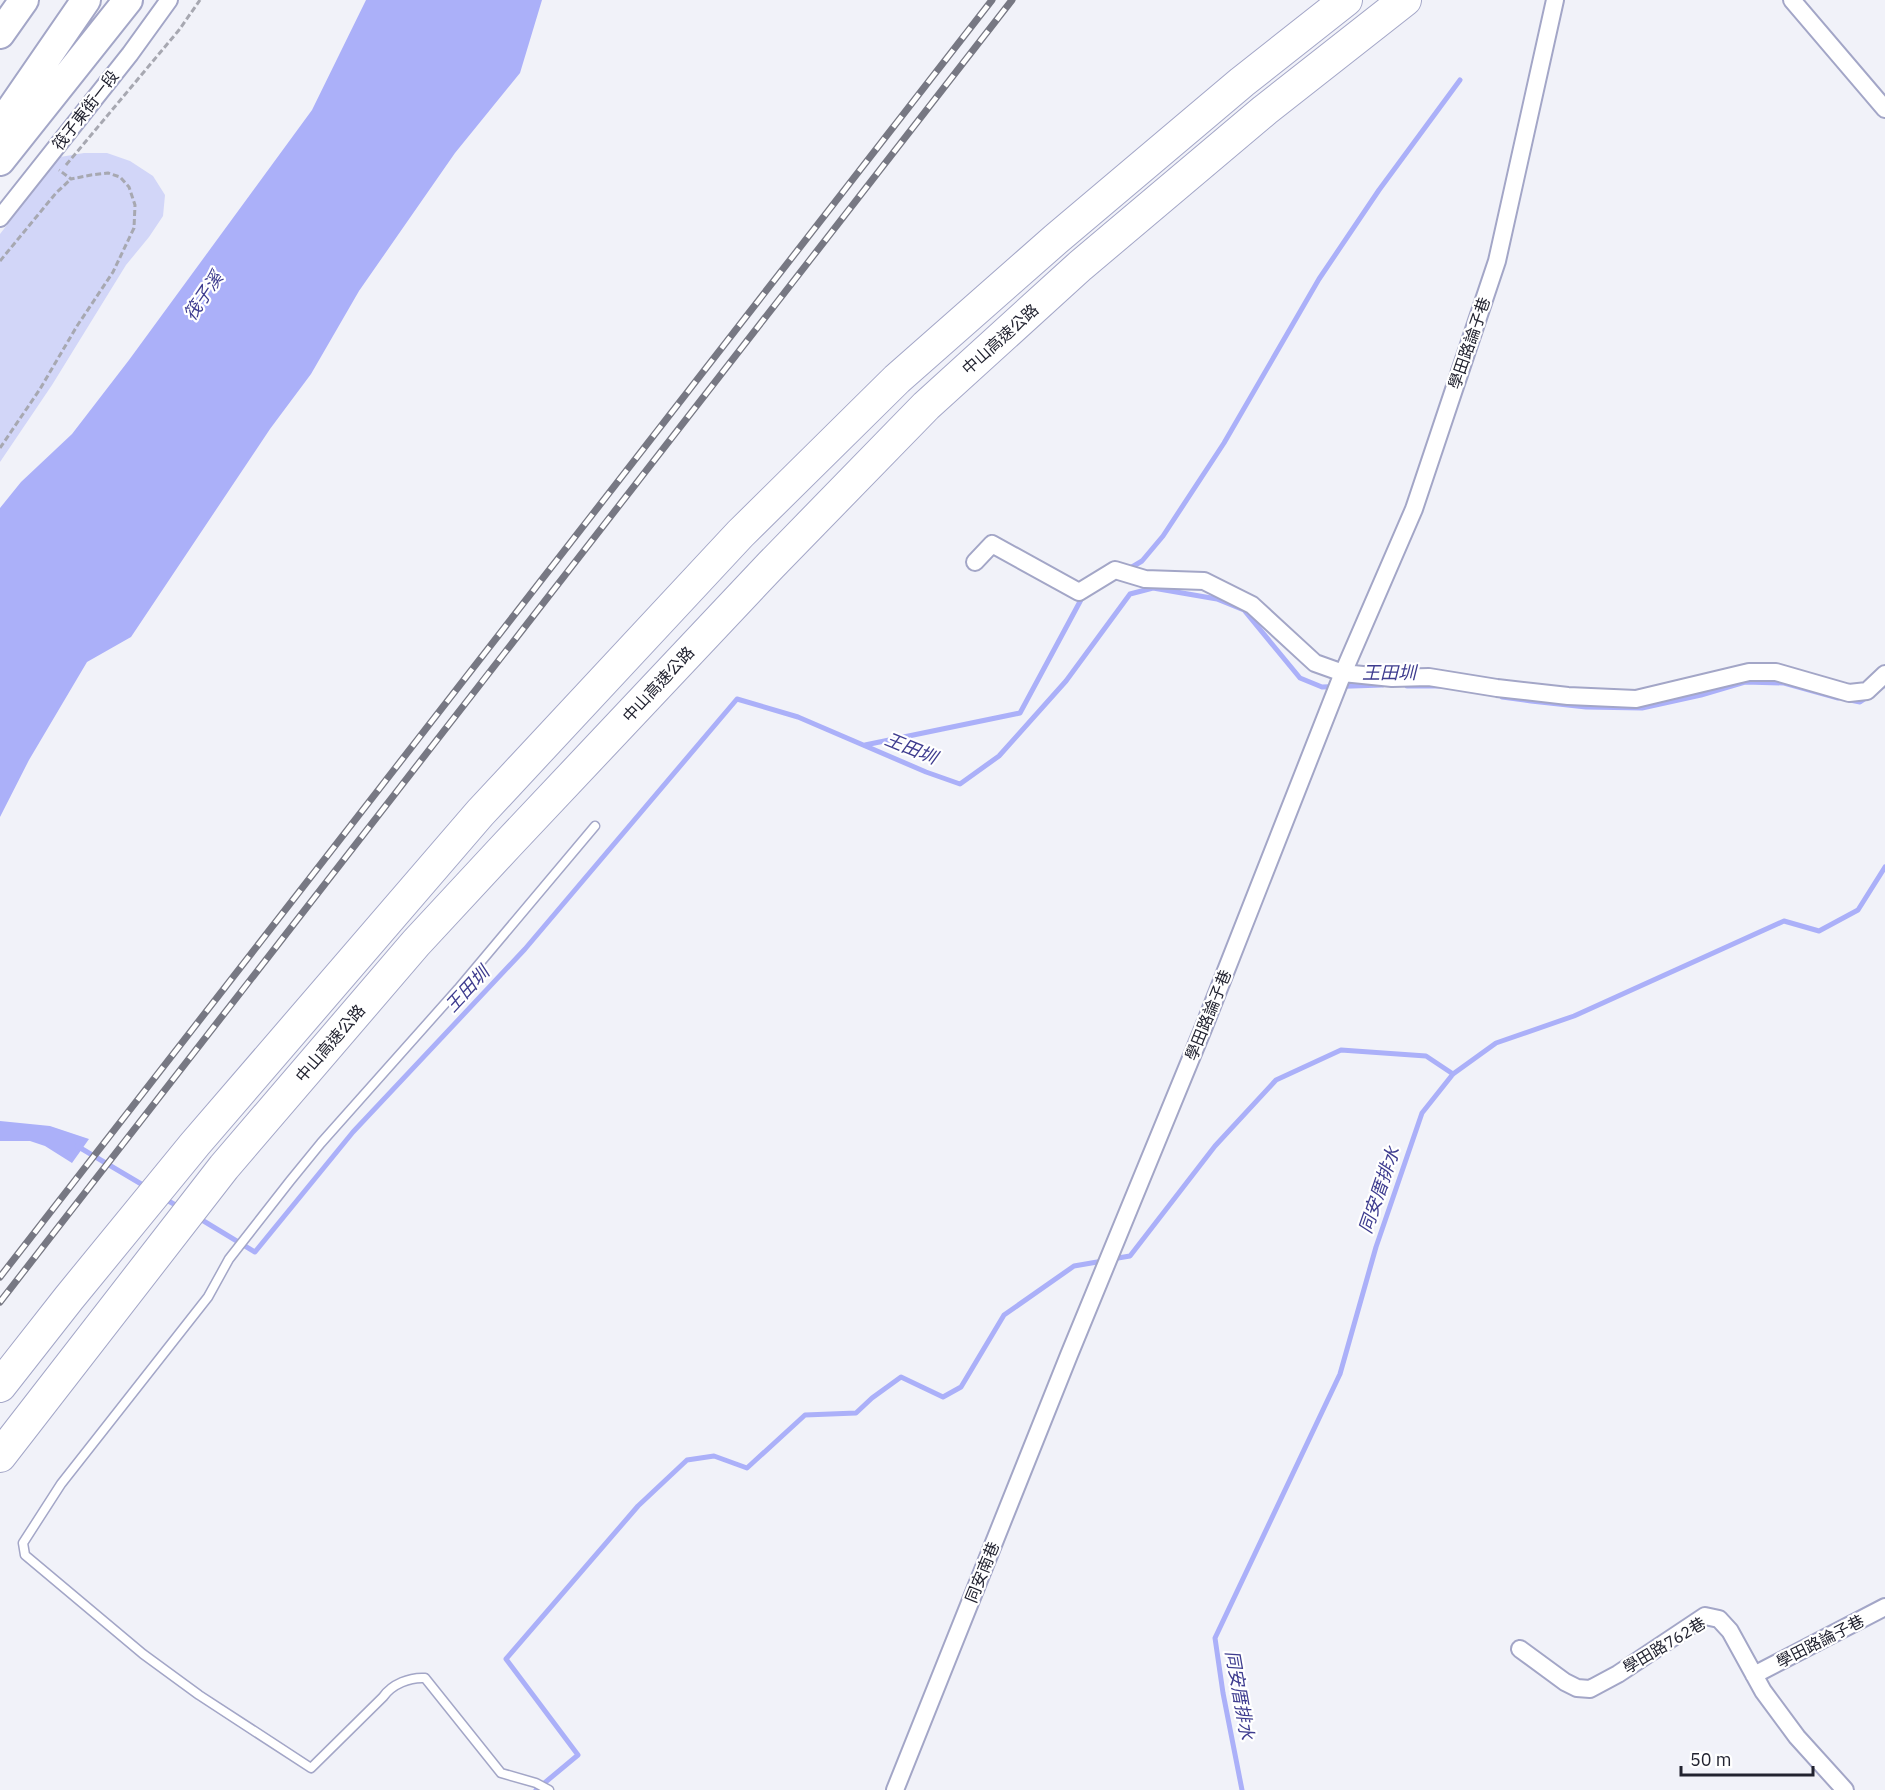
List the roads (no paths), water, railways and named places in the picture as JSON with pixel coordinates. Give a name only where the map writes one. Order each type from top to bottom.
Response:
[{"type":"highway","points":[[0,22],[14,0]]},
{"type":"highway","points":[[0,34],[24,0]]},
{"type":"highway","points":[[0,125],[86,0]]},
{"type":"highway","points":[[0,161],[128,0]]},
{"type":"highway","points":[[0,1386],[195,1144],[480,813],[740,534],[897,379],[941,340],[1056,239],[1242,82],[1346,0]]},
{"type":"highway","name":"中山高速公路","points":[[0,1456],[224,1167],[416,943],[771,565],[926,406],[1080,266],[1265,110],[1405,0]]},
{"type":"street","name":"筏子東街一段","points":[[0,218],[130,54],[169,0]]},
{"type":"street","name":"學田路論子巷","points":[[1070,1354],[1343,674],[1414,509],[1497,261],[1555,0]]},
{"type":"street","points":[[1792,0],[1885,109]]},
{"type":"street","points":[[975,562],[992,544],[1080,592],[1115,570],[1145,579],[1204,582],[1252,605],[1315,663],[1343,674],[1392,678],[1430,677],[1568,696],[1636,699],[1749,672],[1776,672],[1849,693],[1867,691],[1885,674]]},
{"type":"street","name":"同安南巷","points":[[895,1790],[1070,1354]]},
{"type":"street","name":"學田路論子巷","points":[[1754,1675],[1885,1607]]},
{"type":"street","name":"學田路762巷","points":[[1520,1649],[1565,1682],[1577,1688],[1590,1689],[1617,1674],[1705,1616],[1719,1620],[1730,1630],[1763,1690],[1797,1737],[1845,1790]]},
{"type":"lane","points":[[549,1790],[536,1783],[501,1773],[425,1678],[414,1677],[388,1689],[383,1697],[311,1768],[199,1695],[143,1654],[25,1555],[23,1543],[61,1484],[208,1298],[229,1259],[290,1181],[458,989],[595,826]]},
{"type":"water","name":"筏子溪","points":[[366,0],[542,0],[520,73],[455,153],[359,291],[311,374],[270,429],[131,637],[87,662],[29,760],[0,817],[0,508],[21,482],[72,434],[312,110]]},
{"type":"water","points":[[0,1121],[50,1126],[89,1139],[72,1163],[45,1146],[30,1141],[0,1141]]},
{"type":"waterway","points":[[1127,570],[1142,561],[1163,536],[1224,443],[1319,279],[1379,190],[1460,80]]},
{"type":"waterway","name":"王田圳","points":[[197,1217],[255,1252],[353,1132],[525,949],[737,699],[798,717],[926,772],[960,784],[999,756],[1066,681],[1130,594],[1153,588],[1217,599],[1244,610],[1300,678],[1322,687],[1383,685]]},
{"type":"waterway","points":[[865,745],[1020,713],[1083,596]]},
{"type":"waterway","name":"王田圳","points":[[1502,697],[1586,707],[1642,708],[1701,695],[1745,682],[1784,683],[1838,698]]},
{"type":"waterway","name":"王田圳","points":[[1850,700],[1860,702],[1885,685]]},
{"type":"waterway","name":"王田圳","points":[[1407,686],[1440,686]]},
{"type":"waterway","name":"同安厝排水","points":[[1242,1790],[1215,1638],[1340,1374],[1376,1247],[1422,1113],[1453,1074],[1496,1043],[1574,1016],[1784,921],[1819,931],[1858,910],[1885,867]]},
{"type":"waterway","points":[[1112,1259],[1130,1256],[1215,1146],[1276,1080],[1341,1050],[1426,1056],[1453,1074]]},
{"type":"waterway","name":"王田圳","points":[[77,1146],[148,1188]]},
{"type":"waterway","name":"王田圳","points":[[163,1198],[181,1208]]},
{"type":"waterway","points":[[536,1790],[578,1755],[506,1659],[638,1506],[687,1460],[714,1456],[747,1468],[805,1415],[856,1413],[901,1377],[943,1397],[961,1387],[1004,1315],[1074,1266],[1103,1261]]},
{"type":"railway","points":[[0,1277],[992,0]]},
{"type":"railway","points":[[0,1302],[1012,0]]}]
